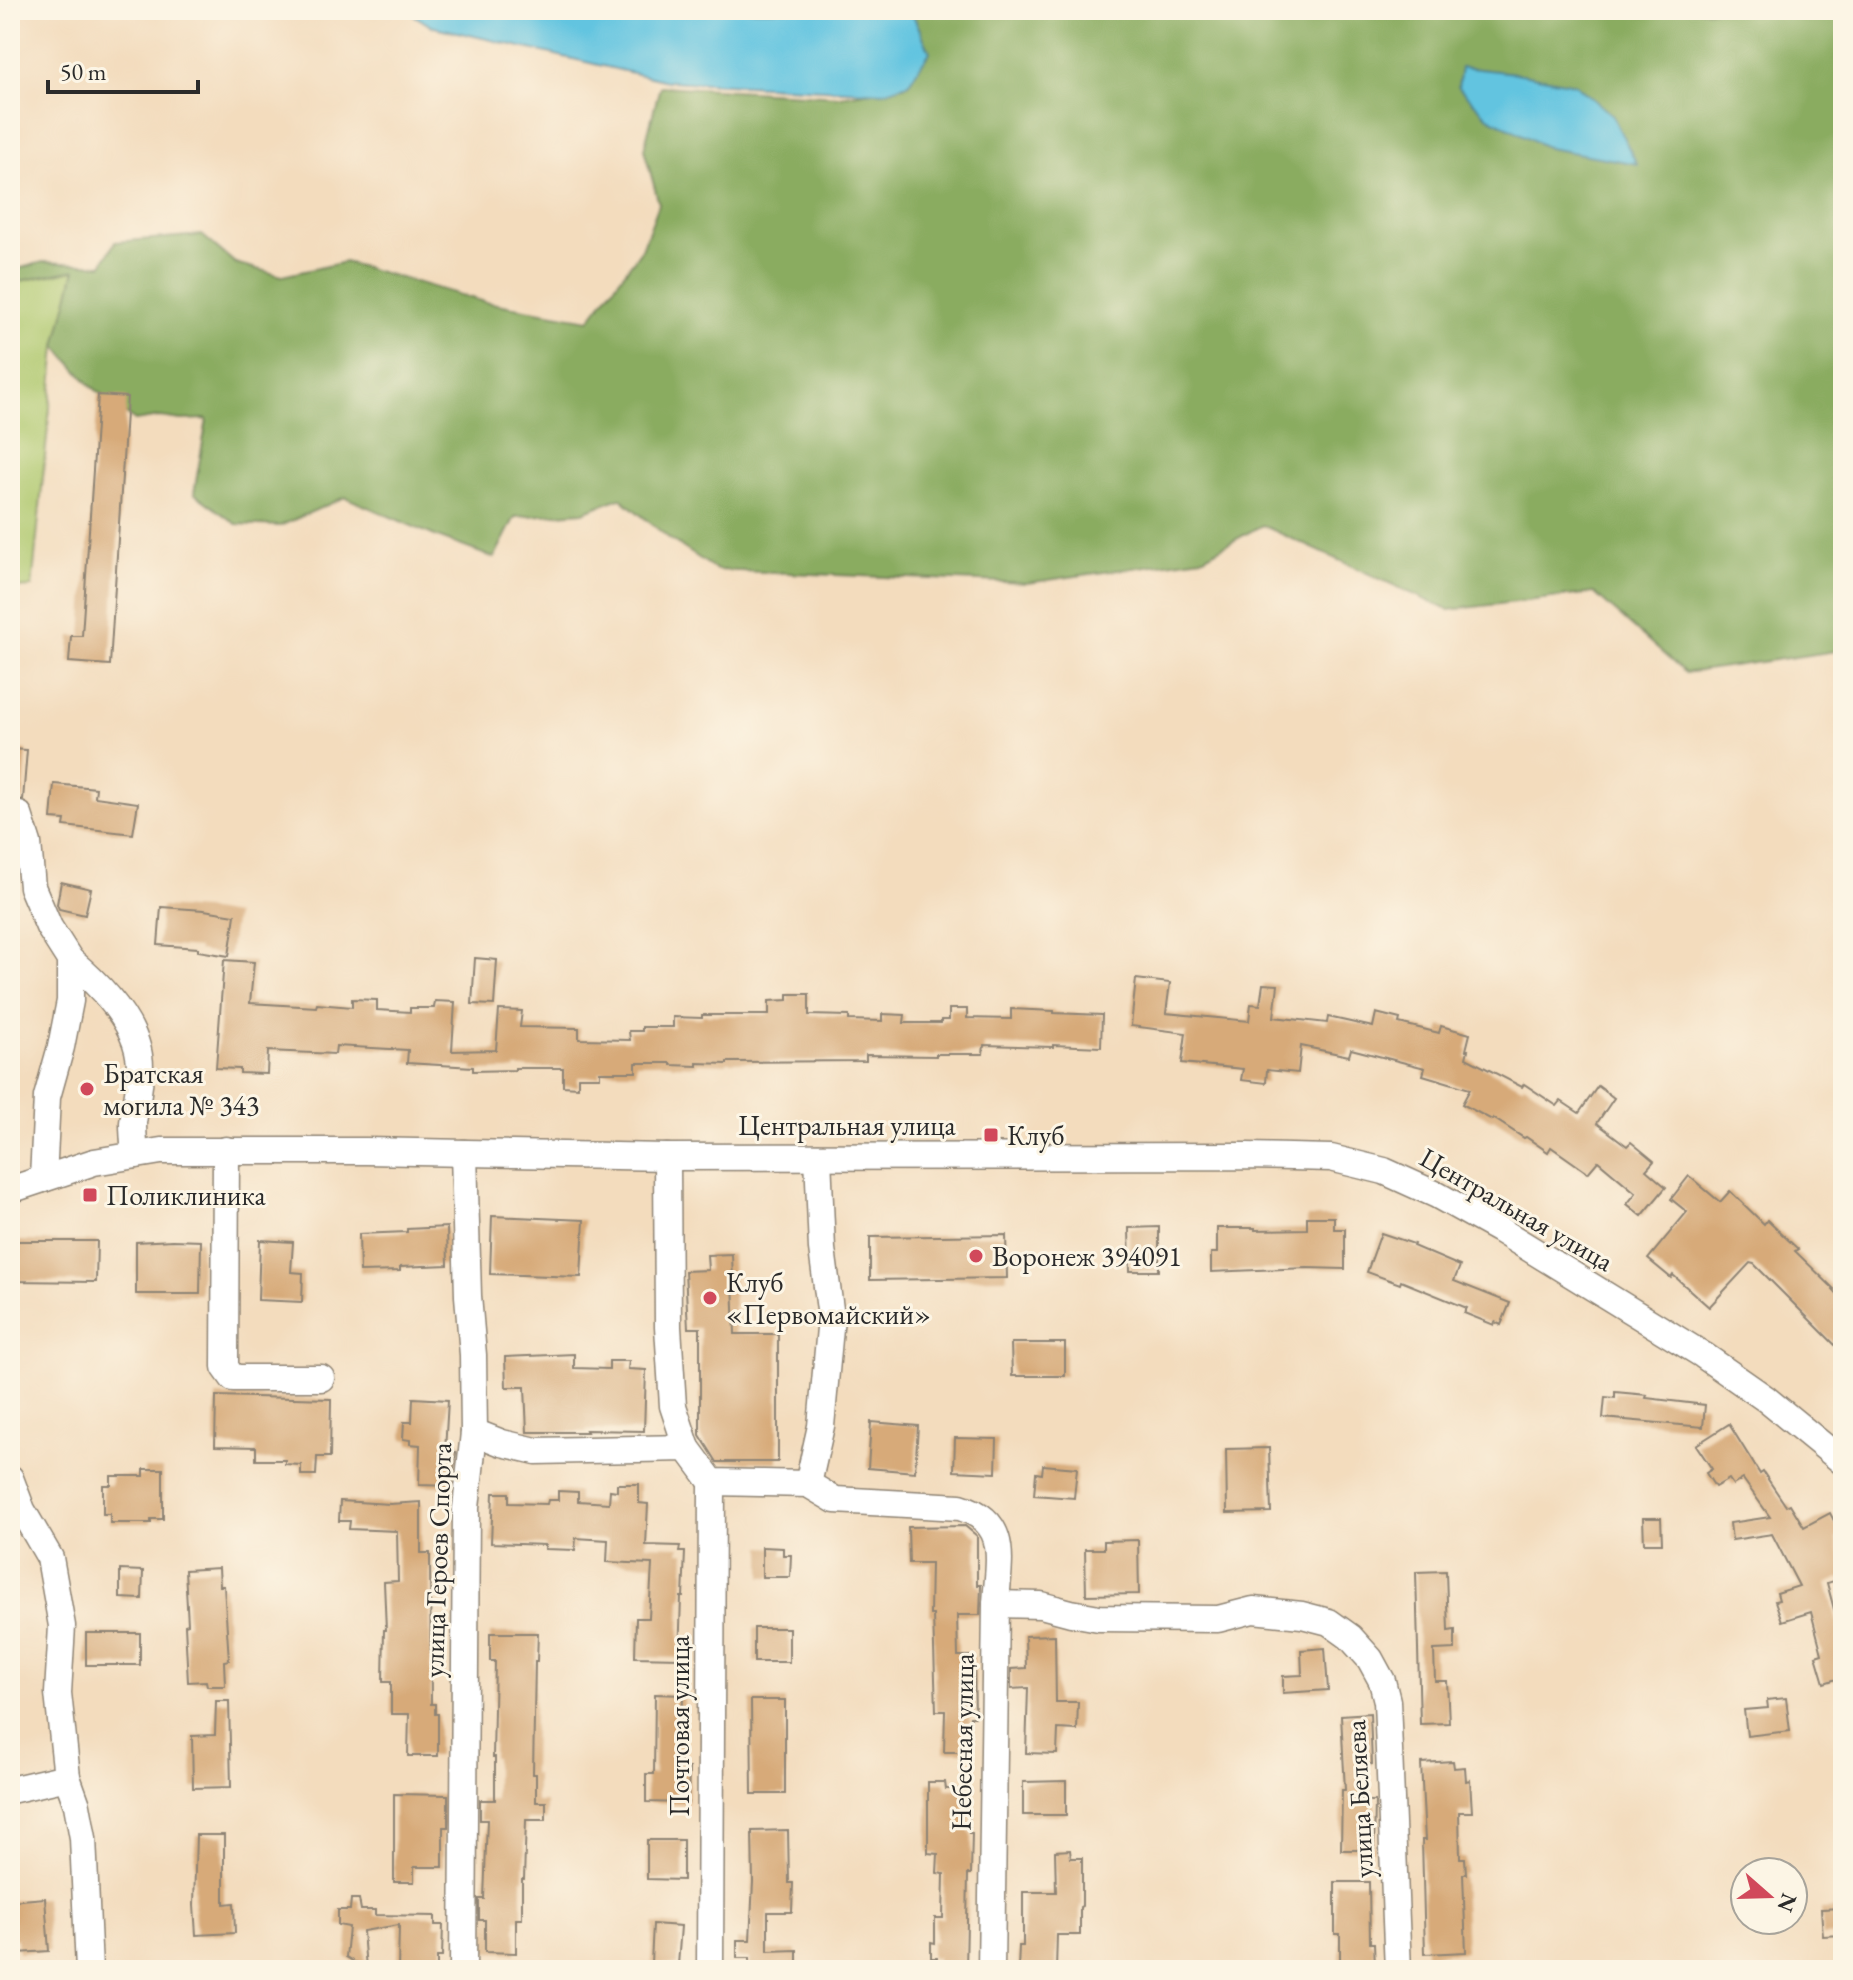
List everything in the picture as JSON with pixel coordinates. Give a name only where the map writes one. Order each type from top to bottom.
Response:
[{"type":"street","points":[[14,814],[28,843],[32,887],[49,927],[70,960],[91,978],[130,1026],[139,1047],[141,1069],[133,1125],[135,1155]]},
{"type":"street","points":[[43,1179],[47,1097],[70,1001],[70,960]]},
{"type":"street","points":[[226,1150],[225,1367],[233,1378],[321,1378]]},
{"type":"street","name":"Центральная улица","points":[[10,1190],[94,1162],[161,1151],[667,1157],[1331,1158],[1384,1171],[1437,1195],[1498,1229],[1703,1355],[1766,1399],[1843,1462]]},
{"type":"street","name":"улица Героев Спорта","points":[[463,1970],[466,1508],[474,1432],[464,1153]]},
{"type":"street","points":[[667,1157],[668,1327],[673,1406],[687,1448],[712,1482],[808,1484],[821,1426],[831,1317],[822,1249],[818,1157]]},
{"type":"street","points":[[474,1432],[536,1451],[687,1448]]},
{"type":"street","points":[[10,1478],[16,1512],[50,1558],[62,1626],[58,1693],[67,1777],[77,1805],[83,1838],[89,1970]]},
{"type":"street","name":"Почтовая улица","points":[[710,1970],[712,1482]]},
{"type":"street","name":"Небесная улица","points":[[808,1484],[835,1500],[960,1507],[975,1511],[995,1531],[998,1547],[991,1970]]},
{"type":"street","name":"улица Беляева","points":[[996,1604],[1041,1605],[1099,1618],[1218,1619],[1253,1610],[1316,1618],[1329,1622],[1350,1637],[1370,1659],[1382,1681],[1387,1701],[1398,1970]]},
{"type":"street","points":[[10,1790],[67,1777]]},
{"type":"green space","points":[[897,10],[1843,10],[1843,650],[1685,673],[1594,593],[1448,610],[1262,525],[1202,558],[1027,583],[717,570],[670,539],[620,498],[583,512],[515,517],[494,558],[345,497],[280,526],[236,524],[194,493],[207,419],[160,417],[135,421],[90,385],[56,346],[75,270],[10,283],[10,271],[43,262],[102,265],[115,242],[202,235],[235,263],[282,276],[345,262],[485,302],[589,320],[642,249],[659,204],[644,149],[660,86],[840,96],[908,85],[914,18]]},
{"type":"green space","points":[[75,270],[56,347],[32,587],[10,588],[10,283]]},
{"type":"water","points":[[406,10],[897,10],[914,17],[930,52],[908,84],[883,92],[667,81],[431,26]]},
{"type":"water","points":[[1461,67],[1575,84],[1612,115],[1637,164],[1548,148],[1488,117],[1458,87]]},
{"type":"building","points":[[98,395],[127,397],[110,665],[69,662],[71,636],[82,636]]},
{"type":"building","points":[[10,749],[27,750],[23,800],[10,798]]},
{"type":"building","points":[[54,784],[96,788],[95,797],[138,803],[133,834],[64,826],[65,820],[51,819]]},
{"type":"building","points":[[61,882],[91,889],[85,915],[59,909]]},
{"type":"building","points":[[161,907],[235,915],[229,956],[198,951],[198,948],[158,945]]},
{"type":"building","points":[[475,958],[497,960],[494,1005],[472,1004]]},
{"type":"building","points":[[224,960],[254,962],[250,1003],[352,1007],[352,999],[377,1000],[377,1010],[410,1012],[410,1008],[434,1008],[435,1001],[455,1002],[452,1051],[496,1050],[499,1010],[522,1011],[520,1027],[579,1028],[579,1039],[630,1040],[629,1031],[642,1031],[642,1027],[673,1027],[673,1017],[769,1015],[769,1001],[788,1000],[788,994],[809,994],[809,1015],[849,1016],[849,1020],[882,1021],[882,1014],[905,1015],[904,1023],[941,1023],[941,1020],[949,1020],[949,1009],[967,1009],[967,1018],[1011,1019],[1011,1009],[1102,1015],[1101,1047],[984,1045],[983,1054],[866,1055],[866,1061],[727,1062],[697,1063],[697,1066],[636,1063],[636,1072],[600,1072],[600,1077],[578,1077],[578,1087],[563,1086],[563,1068],[473,1071],[473,1067],[407,1063],[408,1050],[336,1046],[335,1054],[268,1051],[267,1074],[240,1073],[240,1069],[216,1068]]},
{"type":"building","points":[[1136,979],[1170,983],[1166,1013],[1249,1021],[1251,1004],[1260,1005],[1263,984],[1278,985],[1274,1017],[1327,1023],[1328,1017],[1373,1027],[1376,1013],[1400,1019],[1399,1023],[1439,1033],[1441,1026],[1470,1034],[1466,1058],[1522,1087],[1524,1084],[1557,1106],[1561,1101],[1579,1113],[1598,1086],[1614,1098],[1597,1123],[1627,1146],[1631,1142],[1654,1161],[1646,1170],[1666,1187],[1642,1216],[1627,1204],[1636,1193],[1598,1161],[1588,1173],[1551,1147],[1548,1152],[1493,1118],[1462,1104],[1470,1089],[1423,1075],[1425,1068],[1351,1049],[1349,1056],[1301,1046],[1298,1073],[1267,1070],[1266,1083],[1241,1080],[1243,1069],[1182,1063],[1186,1033],[1131,1026]]},
{"type":"building","points":[[1689,1176],[1720,1202],[1730,1191],[1764,1224],[1767,1220],[1798,1249],[1795,1251],[1834,1289],[1843,1301],[1843,1353],[1754,1264],[1750,1263],[1709,1307],[1673,1275],[1671,1278],[1648,1259],[1687,1212],[1671,1199]]},
{"type":"building","points":[[492,1216],[584,1220],[581,1277],[490,1274]]},
{"type":"building","points":[[1307,1217],[1334,1217],[1334,1229],[1345,1229],[1345,1269],[1211,1272],[1211,1253],[1217,1253],[1217,1228],[1307,1229]]},
{"type":"building","points":[[447,1227],[448,1265],[360,1272],[359,1234]]},
{"type":"building","points":[[1159,1227],[1159,1271],[1130,1271],[1129,1228]]},
{"type":"building","points":[[1381,1233],[1414,1244],[1460,1266],[1454,1281],[1510,1303],[1501,1325],[1464,1313],[1467,1308],[1401,1281],[1400,1284],[1367,1272]]},
{"type":"building","points":[[1006,1235],[1007,1278],[870,1280],[870,1237]]},
{"type":"building","points":[[260,1240],[293,1242],[291,1272],[303,1273],[302,1302],[258,1300]]},
{"type":"building","points":[[13,1241],[97,1241],[96,1282],[12,1281]]},
{"type":"building","points":[[201,1241],[200,1294],[136,1294],[136,1242]]},
{"type":"building","points":[[732,1254],[735,1334],[778,1334],[778,1462],[717,1462],[700,1435],[700,1328],[688,1328],[685,1271],[708,1270],[707,1255]]},
{"type":"building","points":[[1011,1343],[1065,1343],[1065,1376],[1012,1376]]},
{"type":"building","points":[[574,1354],[574,1368],[609,1369],[609,1361],[629,1361],[628,1369],[646,1370],[644,1431],[527,1432],[525,1387],[506,1387],[505,1357]]},
{"type":"building","points":[[1615,1392],[1705,1405],[1703,1427],[1603,1418],[1605,1397],[1615,1398]]},
{"type":"building","points":[[216,1396],[331,1399],[330,1457],[317,1457],[316,1475],[301,1475],[301,1465],[285,1464],[285,1460],[256,1460],[256,1447],[215,1446]]},
{"type":"building","points":[[413,1398],[448,1400],[445,1451],[456,1452],[452,1486],[419,1485],[420,1445],[403,1439],[404,1422],[412,1422]]},
{"type":"building","points":[[871,1422],[918,1426],[915,1472],[868,1468]]},
{"type":"building","points":[[1729,1424],[1760,1474],[1763,1472],[1786,1506],[1790,1504],[1804,1527],[1830,1513],[1842,1536],[1836,1539],[1843,1563],[1843,1578],[1827,1583],[1843,1643],[1843,1677],[1824,1683],[1816,1656],[1822,1654],[1811,1612],[1782,1621],[1775,1601],[1779,1600],[1777,1593],[1799,1586],[1772,1534],[1732,1540],[1730,1523],[1770,1517],[1743,1479],[1733,1485],[1729,1479],[1715,1487],[1706,1473],[1712,1469],[1696,1445]]},
{"type":"building","points":[[955,1438],[997,1439],[996,1473],[954,1471]]},
{"type":"building","points":[[1269,1448],[1271,1512],[1227,1513],[1226,1449]]},
{"type":"building","points":[[1043,1465],[1077,1468],[1074,1498],[1034,1495],[1036,1473],[1042,1474]]},
{"type":"building","points":[[144,1469],[163,1469],[163,1519],[151,1519],[151,1523],[110,1523],[110,1514],[103,1514],[103,1485],[111,1485],[111,1476],[144,1476]]},
{"type":"building","points":[[617,1484],[639,1484],[639,1503],[648,1504],[646,1545],[680,1546],[679,1552],[685,1552],[679,1658],[635,1657],[636,1618],[649,1618],[652,1564],[607,1562],[608,1540],[576,1538],[575,1550],[545,1549],[545,1545],[491,1543],[493,1493],[509,1493],[509,1503],[547,1504],[548,1500],[558,1500],[558,1491],[578,1492],[578,1501],[609,1503],[610,1490],[617,1491]]},
{"type":"building","points":[[340,1501],[421,1502],[421,1553],[430,1553],[431,1704],[435,1704],[435,1714],[438,1714],[438,1756],[408,1756],[409,1714],[391,1714],[391,1682],[383,1682],[386,1630],[384,1582],[398,1581],[397,1531],[349,1529],[350,1521],[339,1521]]},
{"type":"building","points":[[1643,1518],[1661,1518],[1662,1543],[1644,1543]]},
{"type":"building","points":[[965,1526],[977,1536],[980,1615],[957,1615],[958,1656],[974,1656],[975,1717],[970,1717],[969,1752],[944,1752],[945,1711],[936,1711],[933,1615],[930,1615],[931,1563],[909,1563],[908,1527]]},
{"type":"building","points":[[1138,1540],[1139,1594],[1086,1595],[1085,1549],[1104,1549],[1104,1541]]},
{"type":"building","points":[[762,1547],[783,1548],[783,1555],[791,1555],[790,1577],[762,1577]]},
{"type":"building","points":[[219,1568],[220,1586],[224,1586],[229,1660],[224,1661],[225,1686],[207,1686],[206,1681],[188,1682],[185,1570]]},
{"type":"building","points":[[120,1570],[143,1571],[142,1599],[120,1598]]},
{"type":"building","points":[[1446,1571],[1448,1631],[1455,1630],[1455,1649],[1434,1650],[1435,1681],[1447,1681],[1449,1723],[1420,1724],[1416,1572]]},
{"type":"building","points":[[754,1628],[789,1628],[789,1662],[754,1662]]},
{"type":"building","points":[[86,1633],[140,1633],[140,1665],[86,1665]]},
{"type":"building","points":[[490,1633],[538,1633],[533,1774],[536,1774],[536,1802],[546,1802],[546,1820],[526,1820],[522,1919],[516,1919],[516,1953],[485,1952],[485,1920],[479,1920],[479,1899],[484,1899],[487,1820],[480,1820],[480,1800],[495,1800],[495,1661],[490,1661]]},
{"type":"building","points":[[1055,1635],[1056,1702],[1078,1702],[1077,1730],[1058,1729],[1057,1754],[1026,1753],[1028,1688],[1011,1689],[1011,1669],[1026,1668],[1025,1636]]},
{"type":"building","points":[[1325,1648],[1328,1690],[1283,1693],[1283,1676],[1302,1675],[1301,1650]]},
{"type":"building","points":[[655,1694],[683,1695],[681,1768],[689,1768],[688,1803],[646,1802],[646,1774],[654,1774]]},
{"type":"building","points":[[1786,1698],[1790,1731],[1747,1736],[1744,1710],[1768,1708],[1767,1700]]},
{"type":"building","points":[[751,1700],[785,1700],[785,1794],[752,1794]]},
{"type":"building","points":[[216,1701],[229,1701],[231,1787],[193,1788],[192,1736],[215,1735]]},
{"type":"building","points":[[1370,1713],[1372,1764],[1362,1765],[1362,1801],[1375,1801],[1374,1850],[1341,1850],[1342,1790],[1345,1790],[1341,1715]]},
{"type":"building","points":[[1453,1761],[1454,1768],[1465,1767],[1466,1781],[1470,1780],[1472,1812],[1459,1812],[1460,1858],[1465,1858],[1466,1874],[1463,1874],[1466,1952],[1425,1954],[1421,1763]]},
{"type":"building","points":[[1066,1781],[1066,1815],[1023,1815],[1023,1782]]},
{"type":"building","points":[[928,1782],[945,1782],[946,1789],[969,1789],[969,1833],[972,1833],[966,1970],[937,1970],[937,1958],[931,1958],[931,1942],[935,1943],[935,1918],[943,1918],[944,1874],[937,1873],[938,1854],[928,1853]]},
{"type":"building","points":[[394,1794],[448,1795],[448,1827],[443,1827],[443,1867],[414,1867],[414,1882],[394,1882]]},
{"type":"building","points":[[788,1830],[789,1883],[793,1883],[792,1912],[768,1912],[768,1951],[797,1950],[797,1970],[750,1970],[750,1958],[737,1958],[737,1940],[750,1940],[752,1831]]},
{"type":"building","points":[[196,1835],[224,1835],[224,1904],[234,1903],[235,1933],[196,1935]]},
{"type":"building","points":[[647,1840],[683,1840],[683,1880],[647,1879]]},
{"type":"building","points":[[1070,1850],[1071,1858],[1082,1858],[1080,1935],[1057,1935],[1056,1970],[1018,1970],[1019,1946],[1023,1946],[1023,1892],[1056,1892],[1055,1851]]},
{"type":"building","points":[[1335,1882],[1369,1882],[1370,1943],[1374,1943],[1375,1966],[1370,1966],[1370,1970],[1340,1970],[1340,1934],[1335,1934]]},
{"type":"building","points":[[45,1898],[49,1951],[18,1953],[17,1939],[10,1939],[10,1901]]},
{"type":"building","points":[[351,1899],[359,1899],[361,1910],[375,1910],[375,1915],[435,1916],[435,1925],[443,1925],[442,1957],[437,1957],[437,1970],[398,1970],[399,1925],[363,1931],[366,1969],[346,1957],[349,1927],[338,1925],[338,1910],[350,1910]]},
{"type":"building","points":[[1843,1908],[1843,1935],[1823,1936],[1821,1909]]},
{"type":"building","points":[[653,1924],[681,1926],[678,1965],[651,1963]]},
{"type":"place","name":"Братская могила № 343","points":[[87,1089]]},
{"type":"place","name":"Клуб","points":[[991,1135]]},
{"type":"place","name":"Поликлиника","points":[[90,1195]]},
{"type":"place","name":"Воронеж 394091","points":[[976,1256]]},
{"type":"place","name":"Клуб «Первомайский»","points":[[710,1298]]}]
